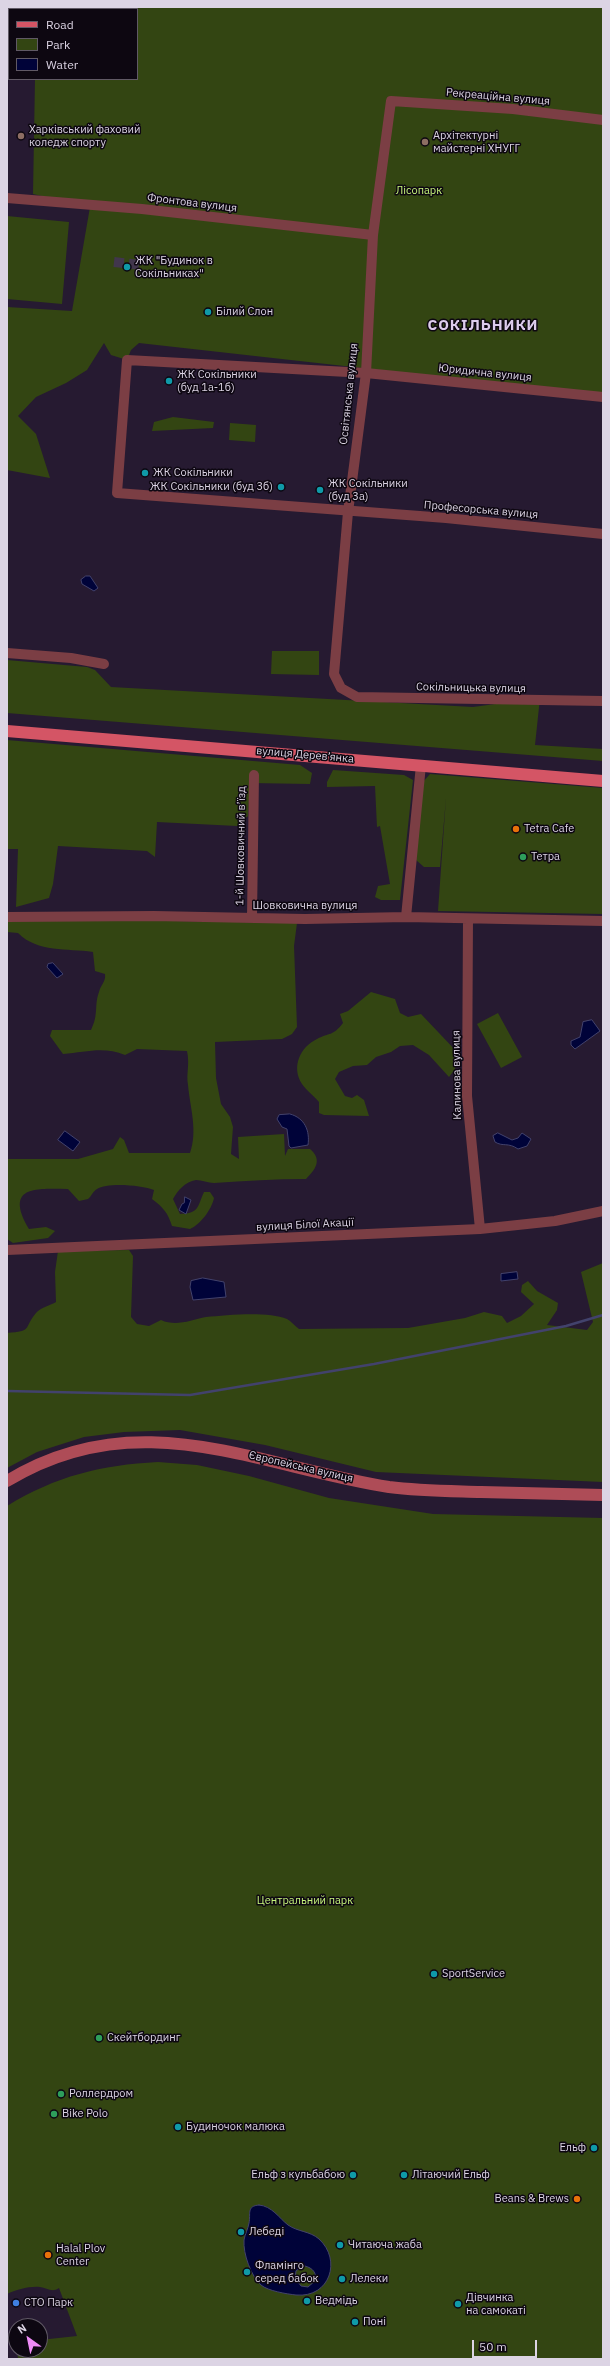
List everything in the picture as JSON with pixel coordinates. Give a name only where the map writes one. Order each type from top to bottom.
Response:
[{"type":"main road","name":"вулиця Дерев’янка","points":[[7,731],[603,781]]},
{"type":"main road","name":"Європейська вулиця","points":[[7,1481],[42,1462],[70,1453],[118,1444],[169,1443],[213,1447],[404,1489],[603,1495]]},
{"type":"street","name":"Рекреаційна вулиця","points":[[391,101],[513,109],[603,120]]},
{"type":"street","name":"Освітянська вулиця","points":[[341,688],[334,674],[348,512],[366,373],[373,235],[391,101]]},
{"type":"street","name":"Фронтова вулиця","points":[[7,198],[142,209],[373,235]]},
{"type":"street","name":"Юридична вулиця","points":[[117,493],[127,360],[366,373],[603,397]]},
{"type":"street","name":"Професорська вулиця","points":[[117,493],[348,512],[446,518],[603,534]]},
{"type":"street","points":[[7,653],[72,658],[104,664]]},
{"type":"street","name":"Сокільницька вулиця","points":[[341,688],[357,697],[603,701]]},
{"type":"street","points":[[406,917],[421,765]]},
{"type":"street","name":"1-й Шовковичний в’їзд","points":[[252,917],[254,775]]},
{"type":"street","name":"Шовковична вулиця","points":[[7,917],[252,917],[305,919],[406,917],[603,921]]},
{"type":"street","name":"Калинова вулиця","points":[[468,919],[467,1096],[480,1229]]},
{"type":"street","name":"вулиця Білої Акації","points":[[7,1250],[480,1229],[555,1220],[603,1211]]},
{"type":"green space","name":"Лісопарк","points":[[603,7],[603,395],[139,343],[131,350],[127,360],[111,355],[104,343],[87,370],[66,383],[36,397],[18,416],[36,434],[50,478],[7,470],[7,307],[72,311],[90,207],[33,194],[35,80],[138,80],[138,8],[39,8]]},
{"type":"green space","points":[[7,216],[69,222],[62,304],[7,299]]},
{"type":"green space","points":[[173,417],[214,422],[213,428],[152,431],[154,422]]},
{"type":"green space","points":[[230,423],[256,425],[255,442],[229,440]]},
{"type":"green space","points":[[272,651],[319,651],[319,675],[271,674]]},
{"type":"green space","points":[[7,660],[87,667],[95,670],[111,687],[473,707],[540,698],[535,745],[603,749],[603,761],[7,713]]},
{"type":"green space","points":[[7,740],[300,765],[312,773],[310,784],[250,783],[248,816],[237,826],[157,822],[155,857],[147,851],[58,846],[53,884],[49,898],[16,907],[18,849],[7,849]]},
{"type":"green space","points":[[333,770],[404,775],[413,780],[400,900],[381,900],[375,897],[378,886],[390,884],[380,826],[377,827],[375,786],[327,787],[327,782]]},
{"type":"green space","name":"Тетра","points":[[430,774],[603,788],[603,914],[438,911],[446,798],[440,867],[424,867],[416,860],[422,783]]},
{"type":"green space","points":[[52,919],[297,923],[294,946],[297,1027],[292,1034],[282,1039],[215,1042],[216,1078],[221,1104],[230,1117],[233,1127],[231,1154],[239,1159],[238,1137],[284,1134],[285,1156],[288,1149],[310,1149],[316,1157],[317,1161],[315,1168],[306,1179],[214,1183],[196,1180],[188,1183],[173,1199],[180,1214],[195,1211],[204,1192],[210,1192],[214,1198],[211,1207],[205,1216],[198,1224],[190,1229],[172,1226],[165,1211],[152,1199],[154,1190],[149,1188],[125,1185],[102,1187],[96,1190],[88,1199],[79,1201],[68,1189],[35,1190],[27,1192],[22,1197],[20,1204],[22,1215],[29,1229],[46,1227],[55,1231],[48,1238],[13,1243],[7,1239],[7,1159],[78,1159],[113,1149],[120,1137],[124,1140],[129,1153],[190,1153],[192,1144],[193,1119],[188,1081],[187,1051],[137,1049],[125,1055],[117,1052],[102,1050],[63,1054],[50,1036],[52,1030],[91,1030],[95,1019],[100,989],[105,977],[105,974],[95,971],[93,952],[44,947],[34,944],[18,933],[7,932],[7,920]]},
{"type":"green space","points":[[371,992],[395,999],[400,1013],[408,1017],[421,1014],[458,1053],[455,1069],[449,1077],[429,1055],[413,1045],[400,1046],[391,1052],[376,1057],[367,1065],[353,1066],[339,1072],[335,1079],[345,1096],[352,1098],[357,1095],[364,1100],[369,1116],[324,1115],[319,1113],[319,1102],[302,1084],[299,1078],[297,1064],[299,1058],[306,1047],[311,1043],[333,1032],[343,1023],[340,1014],[348,1011]]},
{"type":"green space","points":[[498,1013],[522,1057],[501,1068],[477,1024]]},
{"type":"green space","points":[[129,1250],[133,1256],[131,1317],[137,1324],[149,1326],[161,1320],[178,1323],[206,1317],[259,1314],[287,1319],[299,1329],[408,1328],[465,1318],[484,1312],[502,1316],[507,1323],[521,1316],[534,1304],[521,1292],[522,1285],[528,1281],[537,1291],[558,1303],[557,1310],[547,1325],[587,1330],[593,1322],[581,1272],[603,1263],[603,1482],[376,1472],[265,1445],[180,1430],[124,1432],[84,1437],[37,1452],[7,1468],[7,1333],[24,1330],[38,1311],[56,1302],[55,1272],[58,1251]]},
{"type":"green space","name":"Центральний парк","points":[[158,1462],[197,1465],[249,1476],[329,1498],[433,1514],[603,1518],[603,2359],[18,2359],[48,2358],[48,2339],[77,2336],[59,2288],[52,2290],[40,2287],[31,2287],[7,2294],[7,1506],[43,1487],[61,1480],[98,1469]]},
{"type":"water","points":[[86,576],[90,576],[98,588],[94,591],[82,584],[81,580]]},
{"type":"water","points":[[53,963],[63,974],[57,978],[47,967],[48,964]]},
{"type":"water","points":[[592,1020],[600,1031],[575,1049],[571,1045],[571,1041],[580,1037],[583,1022]]},
{"type":"water","points":[[290,1114],[303,1122],[307,1130],[308,1145],[291,1148],[289,1146],[287,1129],[282,1127],[277,1119],[279,1115]]},
{"type":"water","points":[[65,1131],[80,1142],[73,1151],[58,1140]]},
{"type":"water","points":[[498,1133],[512,1140],[518,1138],[522,1133],[531,1139],[527,1146],[518,1149],[495,1142],[493,1136]]},
{"type":"water","points":[[185,1197],[191,1200],[186,1214],[179,1210],[184,1203]]},
{"type":"water","points":[[517,1272],[518,1279],[501,1281],[501,1274]]},
{"type":"water","points":[[203,1278],[224,1282],[226,1297],[193,1300],[190,1287],[191,1281]]},
{"type":"water","points":[[259,2205],[268,2208],[288,2225],[315,2236],[326,2248],[330,2257],[331,2267],[329,2276],[324,2284],[317,2290],[308,2294],[288,2294],[268,2289],[257,2281],[248,2264],[244,2246],[244,2238],[249,2223],[250,2211],[252,2207]],"holes":[[[305,2266],[315,2273],[315,2281],[308,2287],[301,2286],[295,2278],[296,2271]]]},
{"type":"waterway","points":[[7,1391],[190,1395],[374,1364],[566,1326],[603,1315]]},
{"type":"tunnel","points":[[114,262],[141,265]]},
{"type":"place","name":"Харківський фаховий коледж спорту","points":[[21,136]]},
{"type":"place","name":"Архітектурні майстерні ХНУГГ","points":[[425,142]]},
{"type":"place","name":"ЖК \"Будинок в Сокільниках\"","points":[[127,267]]},
{"type":"place","name":"Білий Слон","points":[[208,312]]},
{"type":"place","name":"ЖК Сокільники (буд 1а-1б)","points":[[169,381]]},
{"type":"place","name":"ЖК Сокільники","points":[[145,473]]},
{"type":"place","name":"ЖК Сокільники (буд 3б)","points":[[281,487]]},
{"type":"place","name":"ЖК Сокільники (буд 3а)","points":[[320,490]]},
{"type":"place","name":"Tetra Cafe","points":[[516,829]]},
{"type":"place","name":"Тетра","points":[[523,857]]},
{"type":"place","name":"SportService","points":[[434,1974]]},
{"type":"place","name":"Скейтбординг","points":[[99,2038]]},
{"type":"place","name":"Роллердром","points":[[61,2094]]},
{"type":"place","name":"Bike Polo","points":[[54,2114]]},
{"type":"place","name":"Будиночок малюка","points":[[178,2127]]},
{"type":"place","name":"Ельф","points":[[594,2148]]},
{"type":"place","name":"Ельф з кульбабою","points":[[353,2175]]},
{"type":"place","name":"Літаючий Ельф","points":[[404,2175]]},
{"type":"place","name":"Beans & Brews","points":[[577,2199]]},
{"type":"place","name":"Лебеді","points":[[241,2232]]},
{"type":"place","name":"Читаюча жаба","points":[[340,2245]]},
{"type":"place","name":"Halal Plov Center","points":[[48,2255]]},
{"type":"place","name":"Фламінго серед бабок","points":[[247,2272]]},
{"type":"place","name":"Лелеки","points":[[342,2279]]},
{"type":"place","name":"Ведмідь","points":[[307,2301]]},
{"type":"place","name":"СТО Парк","points":[[16,2303]]},
{"type":"place","name":"Дівчинка на самокаті","points":[[458,2304]]},
{"type":"place","name":"Поні","points":[[355,2322]]},
{"type":"district","name":"СОКІЛЬНИКИ","points":[[483,326]]}]
